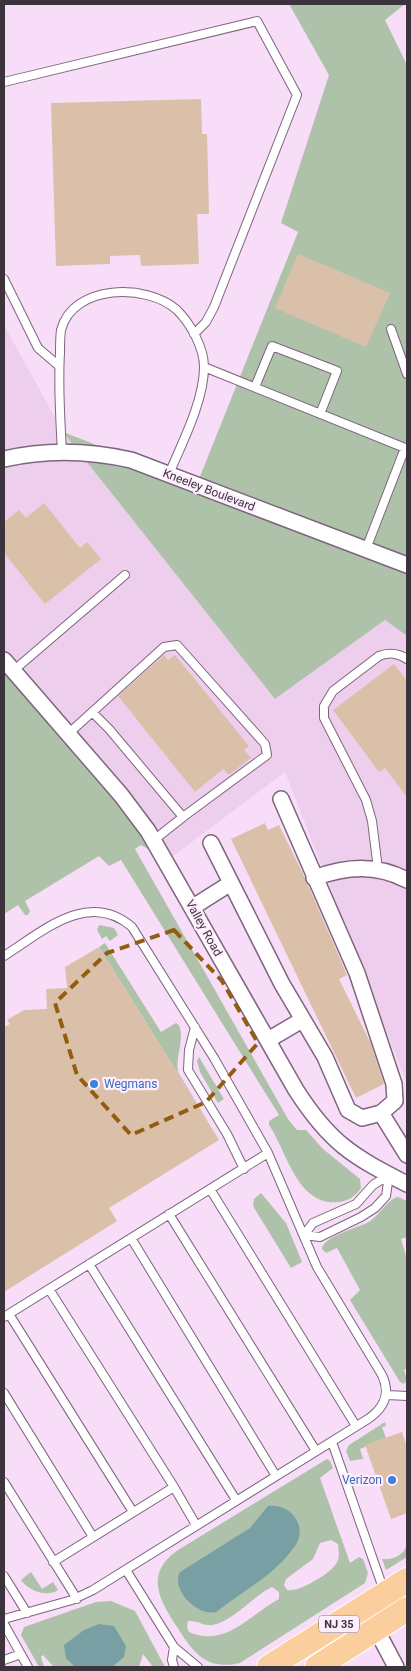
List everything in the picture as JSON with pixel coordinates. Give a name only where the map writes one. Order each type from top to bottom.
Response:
[{"type":"main road","name":"NJ 35","points":[[269,1667],[407,1580]]},
{"type":"main road","name":"NJ 35","points":[[317,1667],[407,1610]]},
{"type":"street","name":"Kneeley Boulevard","points":[[4,459],[62,451],[108,455],[169,474],[407,565]]},
{"type":"street","name":"Valley Road","points":[[9,666],[121,795],[154,840],[296,1090],[324,1130],[343,1148],[407,1184]]},
{"type":"street","points":[[212,843],[302,1020],[325,1057],[348,1110],[362,1118],[381,1113],[396,1101],[394,1084],[356,973],[281,799]]},
{"type":"street","points":[[314,878],[330,872],[366,868],[388,870],[407,880]]},
{"type":"street","points":[[193,907],[231,883]]},
{"type":"street","points":[[268,1040],[302,1020]]},
{"type":"street","points":[[381,1113],[407,1155]]},
{"type":"street","points":[[376,1629],[396,1667]]},
{"type":"lane","points":[[4,82],[257,21],[296,95],[214,307],[206,322],[194,334]]},
{"type":"lane","points":[[4,279],[38,348],[59,366]]},
{"type":"lane","points":[[62,451],[59,366],[61,330],[71,310],[90,297],[113,292],[136,294],[162,301],[177,310],[200,344],[204,367],[200,397],[169,474]]},
{"type":"lane","points":[[391,329],[407,374]]},
{"type":"lane","points":[[255,387],[272,346],[337,371],[320,414]]},
{"type":"lane","points":[[204,367],[320,414],[406,445],[366,549]]},
{"type":"lane","points":[[9,666],[125,575]]},
{"type":"lane","points":[[68,734],[164,647],[177,646],[266,744],[267,755],[154,840]]},
{"type":"lane","points":[[378,869],[372,821],[366,800],[324,718],[324,706],[333,691],[379,656],[387,653],[399,654],[407,659]]},
{"type":"lane","points":[[92,712],[109,729],[183,817]]},
{"type":"lane","points":[[4,956],[63,919],[94,911],[122,918],[132,927],[195,1027],[268,1153],[317,1267],[386,1382],[387,1395],[377,1413],[126,1570],[76,1598],[4,1619]]},
{"type":"lane","points":[[195,1027],[189,1050],[188,1070],[244,1168]]},
{"type":"lane","points":[[133,1512],[6,1315],[268,1153]]},
{"type":"lane","points":[[304,1235],[320,1237],[375,1208],[386,1196],[389,1175]]},
{"type":"lane","points":[[304,1235],[313,1222],[356,1204],[373,1185],[389,1175]]},
{"type":"lane","points":[[210,1189],[356,1426]]},
{"type":"lane","points":[[169,1214],[316,1451]]},
{"type":"lane","points":[[130,1238],[276,1476]]},
{"type":"lane","points":[[90,1264],[236,1500]]},
{"type":"lane","points":[[49,1289],[196,1525]]},
{"type":"lane","points":[[4,1393],[93,1537]]},
{"type":"lane","points":[[387,1395],[407,1396]]},
{"type":"lane","points":[[332,1442],[385,1594]]},
{"type":"lane","points":[[4,1482],[76,1598]]},
{"type":"lane","points":[[53,1562],[174,1487]]},
{"type":"lane","points":[[126,1570],[174,1647],[198,1667]]},
{"type":"lane","points":[[4,1576],[27,1613]]},
{"type":"lane","points":[[4,1624],[28,1667]]},
{"type":"lane","points":[[174,1647],[172,1660],[174,1667]]},
{"type":"lane","points":[[4,1660],[21,1654]]},
{"type":"highlighted area","points":[[174,930],[222,981],[258,1043],[206,1102],[131,1135],[77,1075],[55,1003],[107,953]]},
{"type":"shaded area","points":[[289,4],[405,4],[385,20],[407,65],[407,636],[385,620],[275,699],[63,432],[197,484],[298,232],[281,223],[329,75]]},
{"type":"shaded area","points":[[4,325],[63,432],[276,699],[385,620],[407,636],[407,1084],[285,772],[168,860],[4,658]]},
{"type":"shaded area","points":[[4,658],[168,860],[141,845],[135,849],[288,1119],[297,1130],[306,1130],[323,1149],[360,1179],[361,1188],[352,1198],[339,1202],[325,1201],[313,1196],[303,1187],[269,1125],[269,1121],[279,1115],[121,860],[109,866],[99,856],[25,901],[30,911],[28,915],[25,915],[18,905],[4,914]]},
{"type":"shaded area","points":[[99,925],[114,928],[118,935],[110,941],[106,936],[102,939],[97,930]]},
{"type":"shaded area","points":[[105,943],[161,1032],[176,1023],[179,1025],[181,1043],[177,1066],[178,1072],[219,1140],[99,947]]},
{"type":"shaded area","points":[[199,1057],[224,1099],[218,1103],[200,1072],[197,1061]]},
{"type":"shaded area","points":[[261,1193],[286,1223],[302,1262],[291,1268],[253,1206],[254,1199]]},
{"type":"shaded area","points":[[398,1197],[407,1201],[407,1237],[401,1239],[407,1259],[407,1368],[404,1370],[407,1380],[404,1384],[400,1382],[350,1300],[360,1290],[337,1248],[326,1253],[322,1249],[323,1245],[333,1237],[375,1218],[390,1201]]},
{"type":"shaded area","points":[[385,1422],[386,1426],[382,1427],[386,1438],[360,1449],[363,1459],[350,1461],[346,1451],[349,1445]]},
{"type":"shaded area","points":[[327,1459],[333,1468],[320,1478],[350,1563],[359,1557],[363,1559],[368,1573],[365,1583],[240,1663],[218,1664],[209,1662],[195,1651],[170,1617],[160,1597],[158,1578],[161,1568],[167,1559],[178,1550]],"holes":[[[331,1540],[338,1544],[339,1556],[335,1565],[316,1581],[299,1588],[287,1590],[284,1585],[286,1579],[313,1559],[320,1543]],[[272,1587],[279,1592],[279,1599],[227,1633],[203,1636],[189,1632],[187,1627],[188,1621],[209,1625],[220,1623]]]},
{"type":"shaded area","points":[[268,1506],[283,1508],[295,1517],[300,1531],[295,1546],[278,1566],[216,1612],[201,1610],[194,1606],[182,1593],[179,1586],[180,1572],[250,1528]]},
{"type":"shaded area","points":[[407,1545],[407,1557],[386,1570],[382,1559],[390,1559],[397,1556],[403,1552]]},
{"type":"shaded area","points":[[31,1572],[42,1589],[53,1582],[58,1590],[43,1593],[32,1590],[21,1580]]},
{"type":"shaded area","points":[[111,1601],[135,1611],[165,1667],[153,1667],[143,1654],[139,1667],[54,1667],[43,1655],[41,1657],[44,1667],[39,1667],[21,1635],[24,1627],[96,1602]]},
{"type":"shaded area","points":[[99,1624],[114,1626],[126,1646],[124,1657],[112,1667],[75,1667],[66,1658],[64,1645],[84,1630]]},
{"type":"building","points":[[201,99],[202,134],[207,134],[209,214],[197,214],[199,264],[141,266],[140,255],[110,256],[110,264],[56,266],[51,103]]},
{"type":"building","points":[[298,254],[390,293],[366,347],[275,308]]},
{"type":"building","points":[[44,503],[80,548],[87,542],[101,559],[45,604],[4,553],[4,522],[19,510],[26,518]]},
{"type":"building","points":[[164,655],[168,660],[175,655],[249,746],[244,750],[251,758],[229,775],[223,769],[195,792],[118,696]]},
{"type":"building","points":[[394,664],[407,681],[407,797],[385,768],[379,772],[333,710]]},
{"type":"building","points":[[265,823],[268,830],[279,825],[305,878],[347,975],[339,979],[371,1044],[384,1084],[356,1098],[231,839]]},
{"type":"building","name":"Wegmans","points":[[99,947],[219,1140],[109,1208],[117,1221],[4,1292],[4,1027],[10,1024],[7,1020],[24,1010],[47,1009],[46,989],[67,988],[65,967]]},
{"type":"building","name":"Verizon","points":[[402,1432],[407,1447],[407,1513],[391,1519],[365,1445]]},
{"type":"place","name":"Wegmans","points":[[94,1084]]},
{"type":"place","name":"Verizon","points":[[392,1480]]}]
